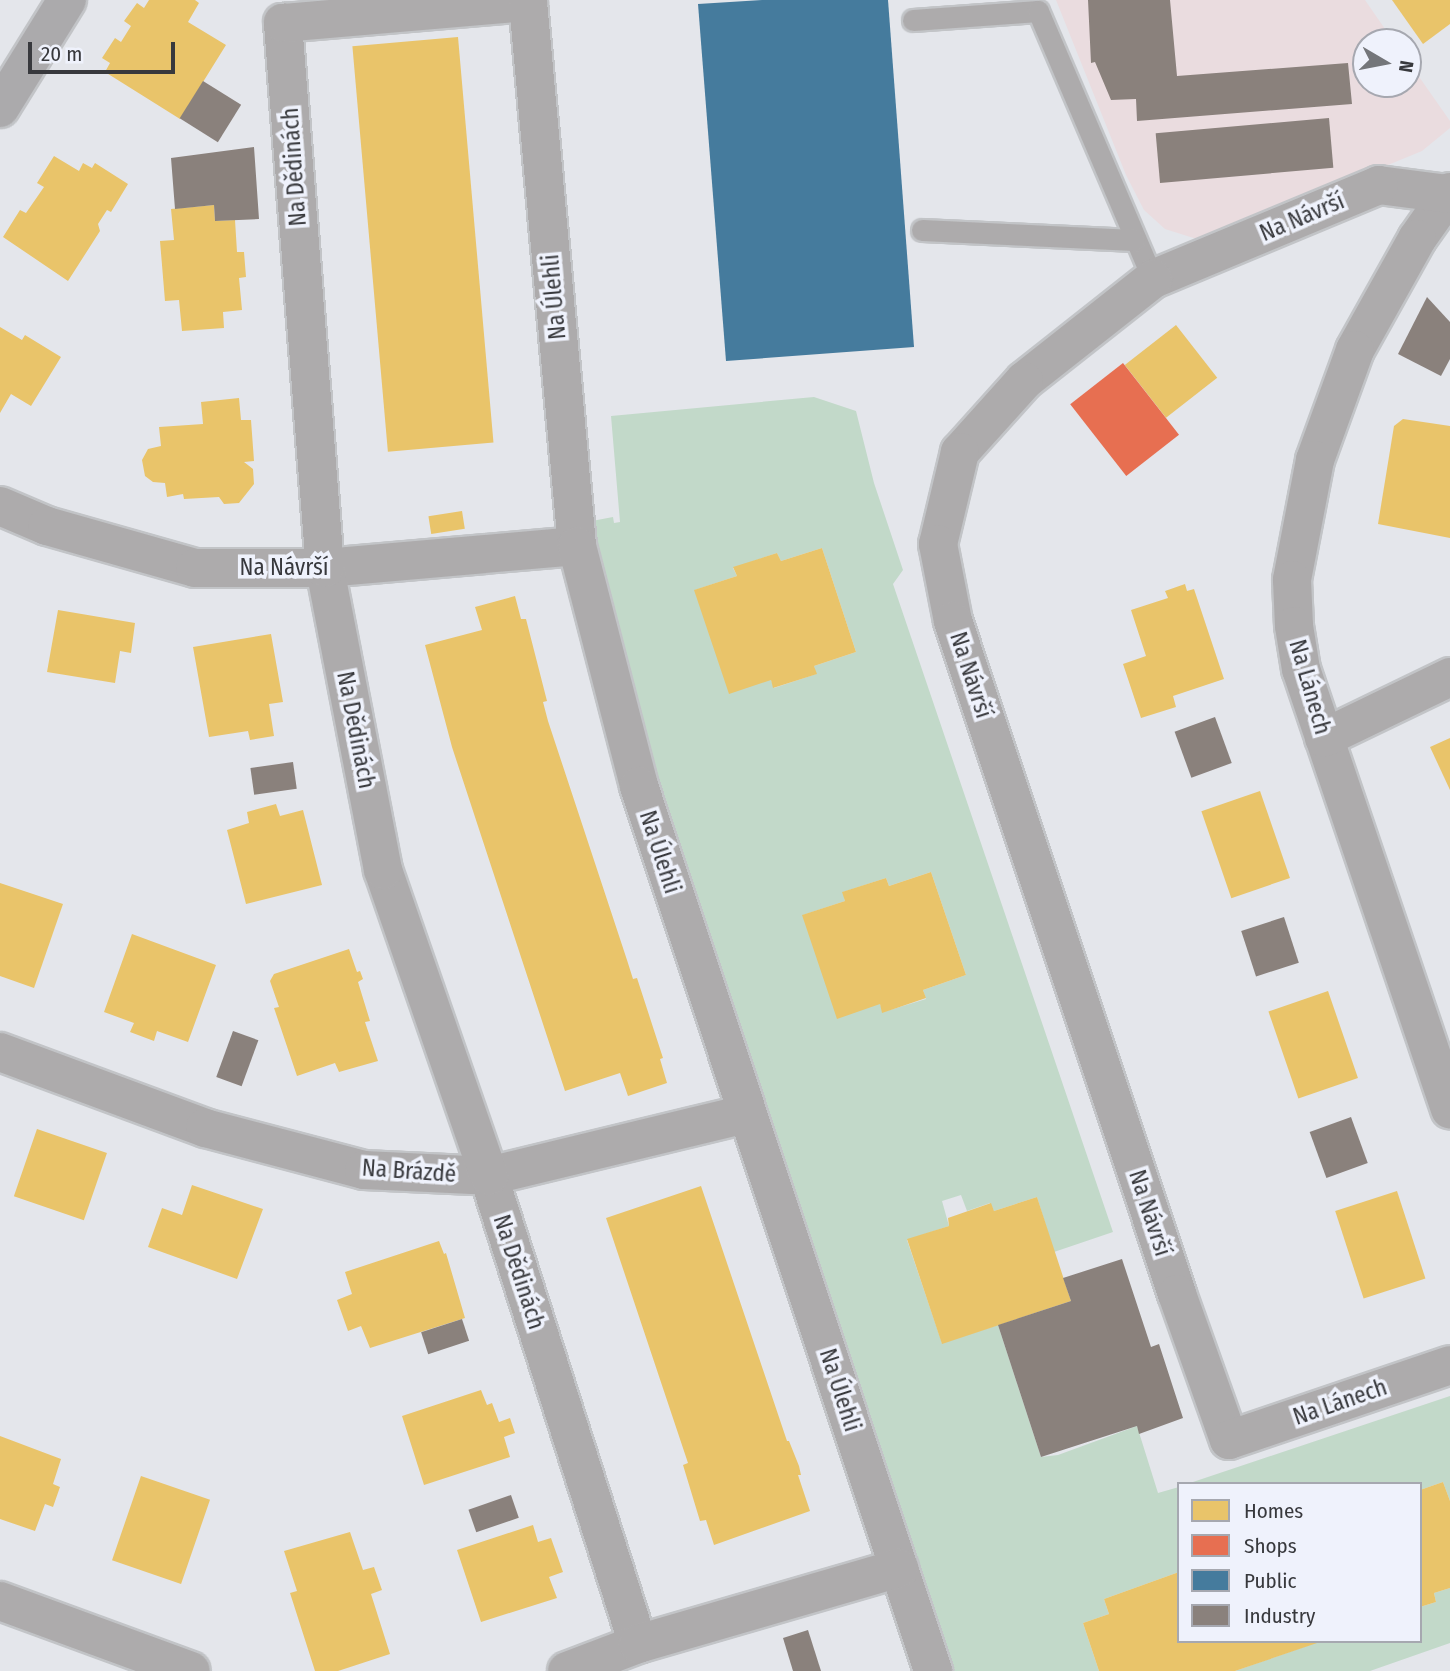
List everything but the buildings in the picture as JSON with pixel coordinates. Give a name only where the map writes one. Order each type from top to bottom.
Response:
[{"type":"street","points":[[0,108],[67,0]]},
{"type":"street","name":"Na Úlehli","points":[[528,2],[577,546],[639,786],[933,1671]]},
{"type":"street","name":"Na Dědinách","points":[[528,2],[283,23],[325,568],[383,870],[489,1176],[638,1644]]},
{"type":"street","name":"Na Návrší","points":[[1229,1440],[1177,1294],[953,621],[938,544],[960,452],[1024,381],[1153,279],[1379,185],[1449,193]]},
{"type":"street","name":"Na Lánech","points":[[1449,193],[1418,239],[1355,350],[1315,460],[1293,580],[1294,626],[1301,669],[1450,1109]]},
{"type":"street","name":"Na Návrší","points":[[0,506],[47,526],[195,568],[325,568],[577,546]]},
{"type":"street","points":[[1325,738],[1450,677]]},
{"type":"street","name":"Na Brázdě","points":[[0,1052],[205,1128],[364,1170],[489,1176],[746,1114]]},
{"type":"street","name":"Na Lánech","points":[[1229,1440],[1450,1365]]},
{"type":"street","points":[[568,1671],[638,1644],[899,1568]]},
{"type":"street","points":[[0,1601],[191,1671]]},
{"type":"lane","points":[[913,20],[1038,11],[1153,279]]},
{"type":"lane","points":[[922,230],[1134,240]]},
{"type":"shaded area","points":[[1056,0],[1365,0],[1384,28],[1352,28],[1352,98],[1422,98],[1422,81],[1450,121],[1450,128],[1422,151],[1203,241],[1165,229],[1144,210],[1126,175]]},
{"type":"green space","points":[[814,397],[856,411],[874,483],[903,570],[893,584],[1113,1232],[1054,1252],[1037,1197],[994,1211],[990,1203],[967,1211],[961,1195],[942,1201],[949,1226],[907,1240],[942,1343],[998,1325],[1041,1457],[1058,1455],[1137,1426],[1158,1493],[1177,1488],[1177,1573],[1104,1599],[1109,1614],[1083,1623],[1099,1671],[945,1671],[678,867],[615,647],[592,521],[613,517],[614,523],[620,522],[611,416]],"holes":[[[822,548],[856,652],[814,666],[816,674],[774,688],[771,680],[695,590],[737,576],[733,568],[777,553],[781,561]],[[931,872],[966,975],[923,990],[926,999],[883,1012],[880,1004],[803,915],[845,901],[843,892],[886,878],[889,886]]]},
{"type":"green space","points":[[1450,1396],[1450,1501],[1443,1482],[1422,1489],[1422,1482],[1193,1482]]},
{"type":"green space","points":[[1450,1588],[1450,1643],[1370,1671],[1235,1671],[1315,1643],[1422,1643],[1422,1606],[1436,1602],[1434,1593]]}]
